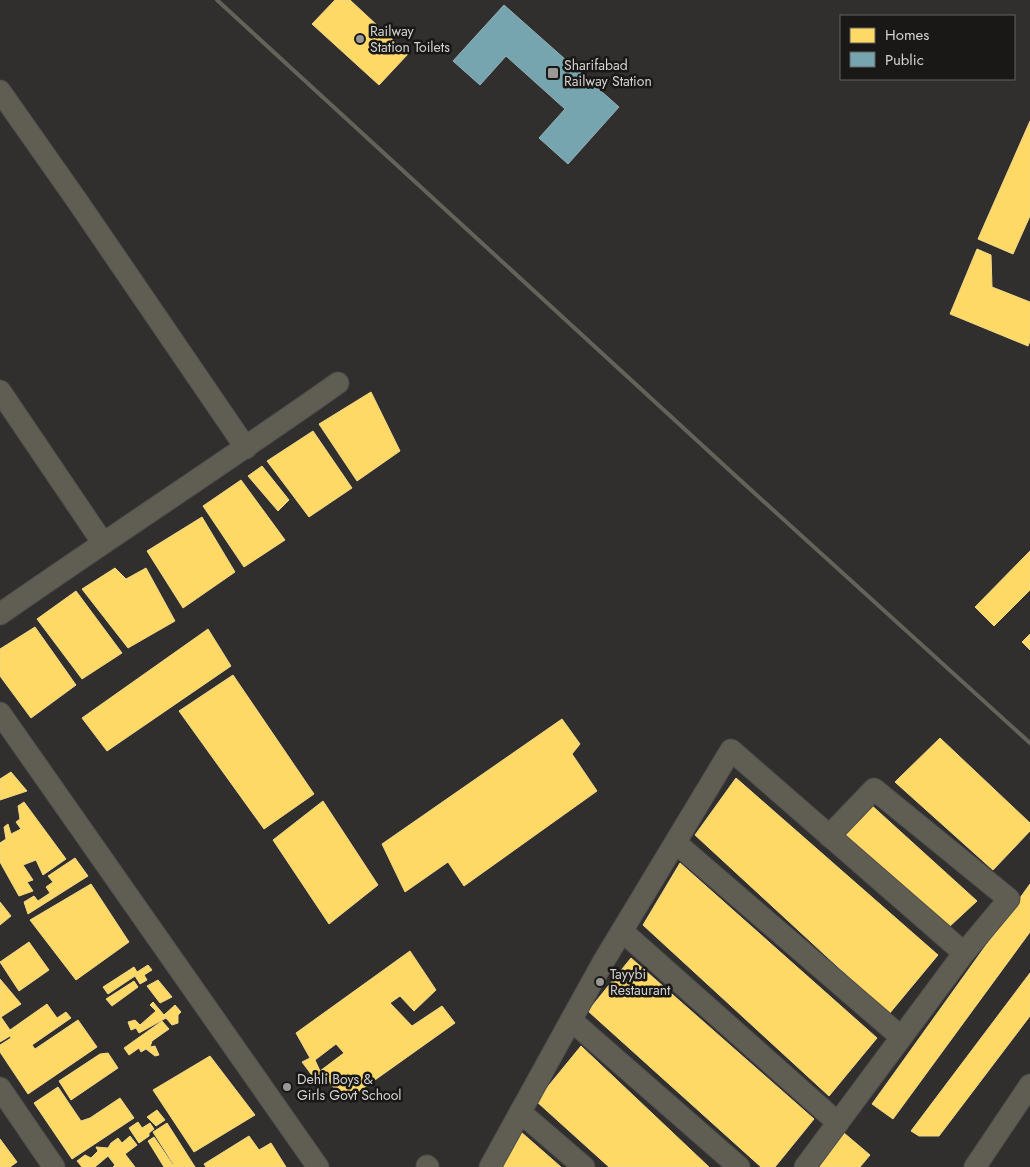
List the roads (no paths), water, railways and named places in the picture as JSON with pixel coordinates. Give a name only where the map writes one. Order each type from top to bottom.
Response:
[{"type":"street","points":[[0,91],[246,448]]},
{"type":"street","points":[[0,614],[246,448],[338,383]]},
{"type":"street","points":[[0,392],[103,543]]},
{"type":"street","points":[[0,713],[318,1167]]},
{"type":"street","points":[[490,1167],[622,931],[731,750],[964,953]]},
{"type":"street","points":[[805,1167],[964,953],[1009,900],[874,789],[830,836]]},
{"type":"street","points":[[676,842],[901,1037]]},
{"type":"street","points":[[622,931],[838,1122]]},
{"type":"street","points":[[571,1020],[739,1167]]},
{"type":"street","points":[[975,1167],[1030,1084]]},
{"type":"street","points":[[0,1088],[54,1167]]},
{"type":"street","points":[[520,1112],[584,1167]]},
{"type":"railway","points":[[217,0],[1030,743]]},
{"type":"place","name":"Railway Station Toilets","points":[[360,39]]},
{"type":"place","name":"Sharifabad Railway Station","points":[[553,73]]},
{"type":"place","name":"Tayybi Restaurant","points":[[600,982]]},
{"type":"place","name":"Dehli Boys & Girls Govt School","points":[[287,1087]]}]
